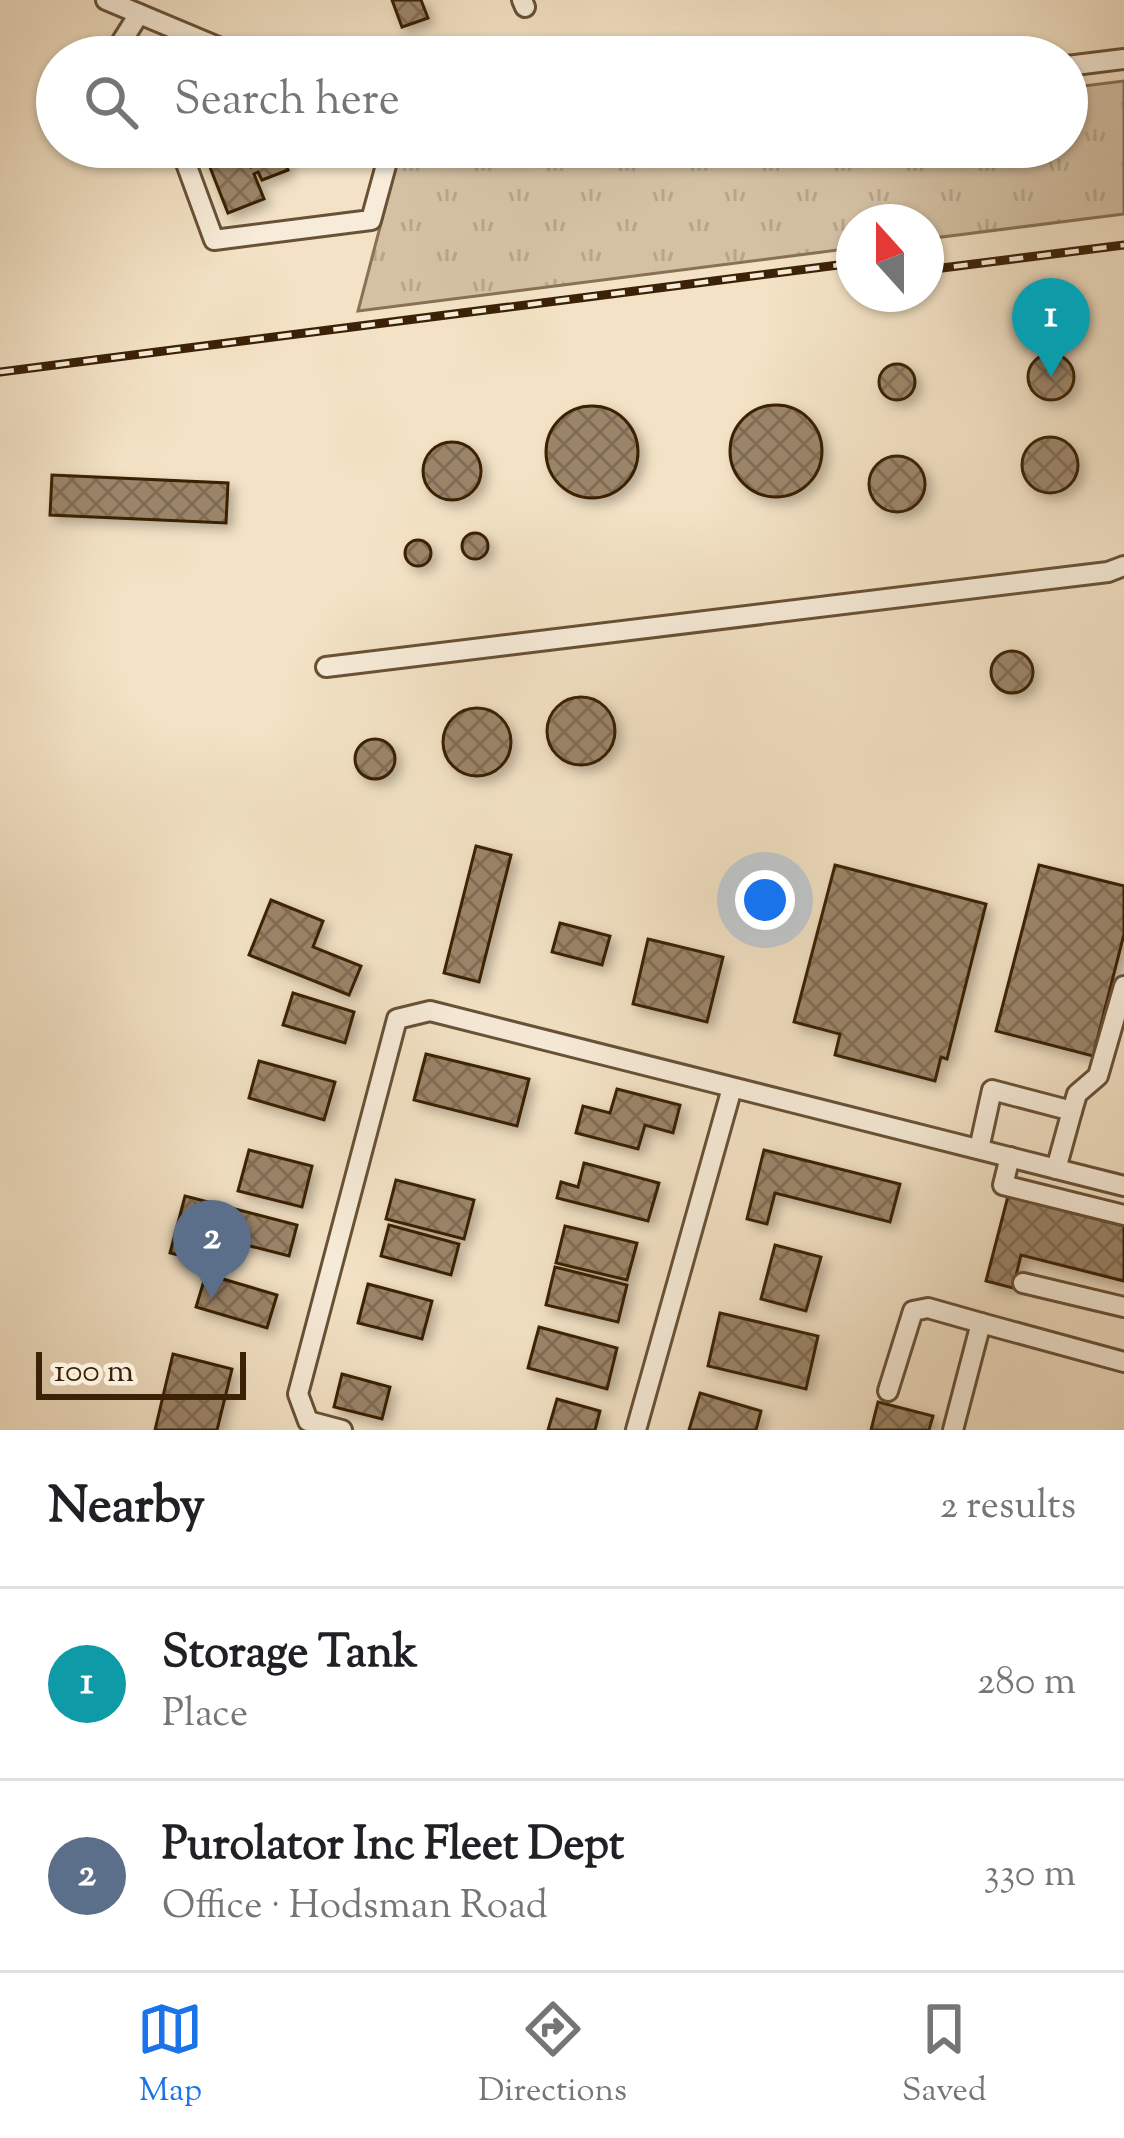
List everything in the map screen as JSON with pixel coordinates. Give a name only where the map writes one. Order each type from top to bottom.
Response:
[{"type":"street","points":[[106,0],[192,36]]},
{"type":"street","points":[[126,36],[140,14]]},
{"type":"street","points":[[1088,63],[1124,59]]},
{"type":"street","points":[[187,168],[214,240],[371,220],[386,168]]},
{"type":"street","points":[[326,667],[1108,572],[1124,566]]},
{"type":"street","points":[[1056,1169],[1077,1094],[1098,1076],[1124,986]]},
{"type":"street","points":[[342,1430],[308,1420],[298,1394],[397,1019],[430,1011],[1124,1186]]},
{"type":"street","points":[[636,1430],[732,1088]]},
{"type":"street","points":[[979,1150],[992,1090],[1072,1111]]},
{"type":"street","points":[[1010,1157],[1003,1184],[1124,1215]]},
{"type":"street","points":[[1023,1283],[1124,1307]]},
{"type":"street","points":[[888,1391],[913,1312],[928,1308],[1124,1361]]},
{"type":"street","points":[[953,1430],[981,1323]]},
{"type":"green space","points":[[1124,81],[1124,214],[944,237],[944,204],[836,204],[836,250],[358,311],[395,168],[1088,168],[1088,85]]},
{"type":"building","points":[[392,0],[421,0],[428,18],[402,27]]},
{"type":"building","points":[[210,168],[287,168],[262,180],[258,172],[254,174],[264,199],[228,213]]},
{"type":"building","points":[[1051,354],[1067,361],[1074,377],[1067,393],[1051,400],[1035,393],[1028,377],[1035,361]]},
{"type":"building","points":[[897,364],[910,369],[915,382],[910,395],[897,400],[884,395],[879,382],[884,369]]},
{"type":"building","points":[[776,405],[794,408],[809,418],[819,433],[819,469],[809,484],[794,494],[776,497],[758,494],[743,484],[733,469],[730,451],[733,433],[743,418],[758,408]]},
{"type":"building","points":[[592,406],[610,409],[625,419],[635,434],[635,470],[625,485],[610,495],[592,498],[574,495],[559,485],[549,470],[546,452],[549,434],[559,419],[574,409]]},
{"type":"building","points":[[1050,437],[1070,445],[1078,465],[1070,485],[1050,493],[1030,485],[1022,465],[1030,445]]},
{"type":"building","points":[[452,442],[472,451],[481,471],[472,491],[452,500],[432,491],[423,471],[432,451]]},
{"type":"building","points":[[897,456],[917,464],[925,484],[917,504],[897,512],[877,504],[869,484],[877,464]]},
{"type":"building","points":[[52,475],[228,483],[226,523],[50,515]]},
{"type":"building","points":[[475,533],[488,546],[475,559],[462,546]]},
{"type":"building","points":[[418,540],[431,553],[418,566],[405,553]]},
{"type":"building","points":[[1012,651],[1027,657],[1033,672],[1027,687],[1012,693],[997,687],[991,672],[997,657]]},
{"type":"building","points":[[581,697],[605,707],[615,731],[605,755],[581,765],[557,755],[547,731],[557,707]]},
{"type":"building","points":[[477,708],[501,718],[511,742],[501,766],[477,776],[453,766],[443,742],[453,718]]},
{"type":"building","points":[[375,739],[389,745],[395,759],[389,773],[375,779],[361,773],[355,759],[361,745]]},
{"type":"building","points":[[476,846],[511,855],[479,982],[444,973]]},
{"type":"building","points":[[835,865],[986,904],[947,1059],[941,1057],[935,1081],[835,1055],[840,1034],[794,1022]]},
{"type":"building","points":[[1039,865],[1124,886],[1124,934],[1093,1056],[996,1031]]},
{"type":"building","points":[[271,900],[323,921],[313,947],[361,966],[349,995],[249,955]]},
{"type":"building","points":[[560,923],[610,936],[602,965],[552,952]]},
{"type":"building","points":[[648,939],[723,957],[707,1022],[633,1004]]},
{"type":"building","points":[[293,993],[354,1012],[345,1043],[283,1025]]},
{"type":"building","points":[[426,1054],[529,1079],[517,1126],[414,1100]]},
{"type":"building","points":[[259,1061],[335,1082],[324,1120],[249,1098]]},
{"type":"building","points":[[617,1089],[680,1105],[673,1133],[645,1125],[638,1149],[576,1133],[583,1106],[610,1113]]},
{"type":"building","points":[[249,1150],[312,1166],[302,1207],[238,1191]]},
{"type":"building","points":[[764,1150],[900,1184],[890,1222],[775,1193],[767,1224],[747,1219]]},
{"type":"building","points":[[584,1163],[659,1183],[648,1221],[557,1198],[561,1182],[578,1187]]},
{"type":"building","points":[[396,1180],[474,1200],[464,1239],[386,1219]]},
{"type":"building","points":[[185,1196],[297,1225],[289,1256],[227,1240],[221,1266],[170,1253]]},
{"type":"building","points":[[1008,1196],[1124,1226],[1124,1281],[1021,1255],[1013,1288],[986,1281]]},
{"type":"building","points":[[389,1225],[459,1244],[451,1275],[381,1256]]},
{"type":"building","points":[[565,1226],[637,1243],[627,1280],[556,1263]]},
{"type":"building","points":[[775,1245],[821,1257],[806,1311],[761,1299]]},
{"type":"building","points":[[555,1267],[627,1285],[618,1322],[546,1305]]},
{"type":"building","points":[[206,1274],[277,1295],[267,1328],[196,1307]]},
{"type":"building","points":[[368,1284],[432,1301],[422,1339],[358,1323]]},
{"type":"building","points":[[720,1313],[818,1336],[806,1389],[708,1366]]},
{"type":"building","points":[[539,1327],[617,1348],[607,1389],[528,1368]]},
{"type":"building","points":[[173,1354],[232,1369],[217,1430],[155,1430]]},
{"type":"building","points":[[342,1374],[390,1387],[382,1419],[334,1407]]},
{"type":"building","points":[[700,1393],[761,1411],[756,1430],[689,1430]]},
{"type":"building","points":[[557,1399],[600,1411],[595,1430],[548,1430]]},
{"type":"building","points":[[878,1402],[933,1416],[929,1430],[871,1430]]},
{"type":"railway","points":[[944,268],[1124,245]]},
{"type":"railway","points":[[0,372],[836,265]]},
{"type":"place","name":"Storage Tank","points":[[1051,377]]},
{"type":"place","name":"Purolator Inc Fleet Dept","points":[[212,1299]]}]
